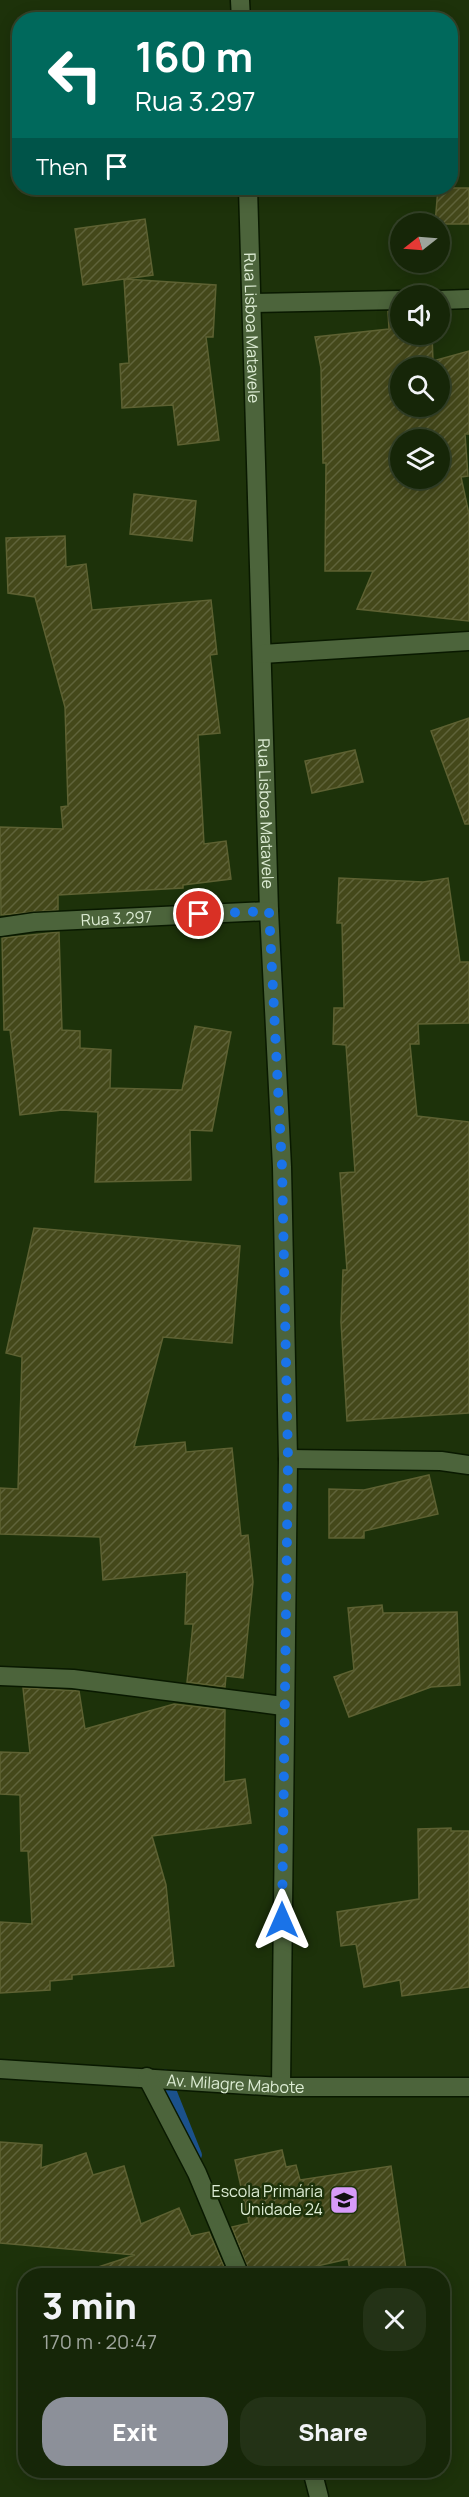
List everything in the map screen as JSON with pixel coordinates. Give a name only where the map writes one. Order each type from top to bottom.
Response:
[{"type":"street","name":"Rua Lisboa Matavele","points":[[248,195],[269,911],[282,1167],[288,1459],[283,1706],[281,2087]]},
{"type":"street","points":[[450,300],[469,299]]},
{"type":"street","points":[[252,303],[390,300]]},
{"type":"street","points":[[262,654],[469,641]]},
{"type":"street","name":"Rua 3.297","points":[[0,927],[35,922],[269,911]]},
{"type":"street","points":[[288,1459],[441,1461],[469,1465]]},
{"type":"street","points":[[0,1676],[73,1679],[283,1706]]},
{"type":"street","name":"Av. Milagre Mabote","points":[[0,2069],[281,2087],[469,2087]]},
{"type":"street","points":[[147,2077],[197,2173],[237,2268]]},
{"type":"street","points":[[314,2478],[319,2497]]},
{"type":"building","points":[[458,188],[469,188],[469,224],[450,224],[450,213],[436,213],[437,195],[458,195]]},
{"type":"building","points":[[145,219],[153,275],[125,279],[216,285],[213,337],[206,337],[219,440],[178,445],[173,405],[122,408],[120,364],[129,363],[124,279],[83,285],[75,229]]},
{"type":"building","points":[[388,311],[390,311],[390,345],[432,345],[433,357],[390,357],[390,417],[450,417],[450,357],[447,357],[469,351],[469,434],[465,434],[468,476],[461,477],[469,514],[469,621],[357,609],[373,571],[325,571],[326,463],[323,463],[321,368],[315,337],[389,329]]},
{"type":"building","points":[[134,494],[196,501],[192,541],[130,534]]},
{"type":"building","points":[[65,536],[66,567],[86,564],[92,610],[211,600],[217,654],[210,655],[220,733],[198,735],[204,844],[226,841],[231,879],[183,885],[183,888],[58,895],[58,910],[1,915],[0,827],[63,829],[61,807],[68,806],[65,707],[35,597],[8,593],[6,538]]},
{"type":"building","points":[[469,718],[469,824],[465,824],[431,731]]},
{"type":"building","points":[[355,750],[363,782],[312,793],[305,761]]},
{"type":"building","points":[[339,878],[423,882],[448,878],[460,962],[469,962],[469,1023],[418,1024],[419,1044],[410,1044],[417,1116],[469,1122],[469,1413],[347,1421],[341,1322],[343,1270],[347,1270],[340,1173],[355,1172],[346,1045],[333,1044],[334,1008],[344,1008],[342,923],[337,923]]},
{"type":"building","points":[[59,932],[62,1030],[80,1031],[80,1048],[111,1050],[110,1088],[182,1090],[195,1026],[231,1032],[212,1131],[190,1130],[191,1180],[95,1182],[98,1112],[62,1110],[20,1115],[10,1030],[4,1030],[2,938]]},
{"type":"building","points":[[34,1228],[240,1246],[232,1343],[163,1337],[134,1447],[185,1442],[186,1452],[232,1448],[241,1536],[248,1535],[253,1582],[243,1678],[226,1676],[225,1687],[187,1682],[193,1624],[185,1624],[187,1572],[103,1580],[100,1537],[0,1534],[0,1488],[18,1489],[22,1357],[6,1353]]},
{"type":"building","points":[[429,1475],[438,1514],[364,1531],[364,1538],[329,1538],[329,1489],[364,1490]]},
{"type":"building","points":[[382,1605],[383,1613],[457,1612],[460,1685],[431,1687],[349,1717],[334,1677],[354,1670],[348,1608]]},
{"type":"building","points":[[23,1688],[79,1691],[85,1729],[174,1704],[225,1710],[224,1782],[245,1779],[251,1823],[152,1836],[166,1885],[174,1966],[72,1975],[72,1979],[50,1981],[50,1990],[0,1993],[0,1922],[32,1924],[28,1851],[21,1851],[20,1795],[0,1794],[0,1752],[30,1753]]},
{"type":"building","points":[[451,1828],[451,1831],[469,1831],[469,1987],[402,1996],[400,1980],[364,1987],[356,1944],[341,1946],[337,1912],[419,1899],[418,1829]]},
{"type":"building","points":[[0,2142],[42,2145],[41,2168],[86,2153],[93,2175],[124,2166],[141,2224],[179,2208],[191,2236],[209,2232],[225,2268],[95,2268],[135,2255],[0,2243]]},
{"type":"building","points":[[282,2150],[286,2167],[296,2165],[300,2180],[391,2166],[406,2268],[350,2268],[348,2259],[308,2268],[248,2268],[232,2227],[249,2223],[235,2160]]},
{"type":"waterway","points":[[164,2075],[196,2155]]},
{"type":"place","name":"Escola Primária Unidade 24","points":[[344,2200]]},
{"type":"route","points":[[199,914],[269,911],[282,1167],[288,1459],[282,1920]]}]
